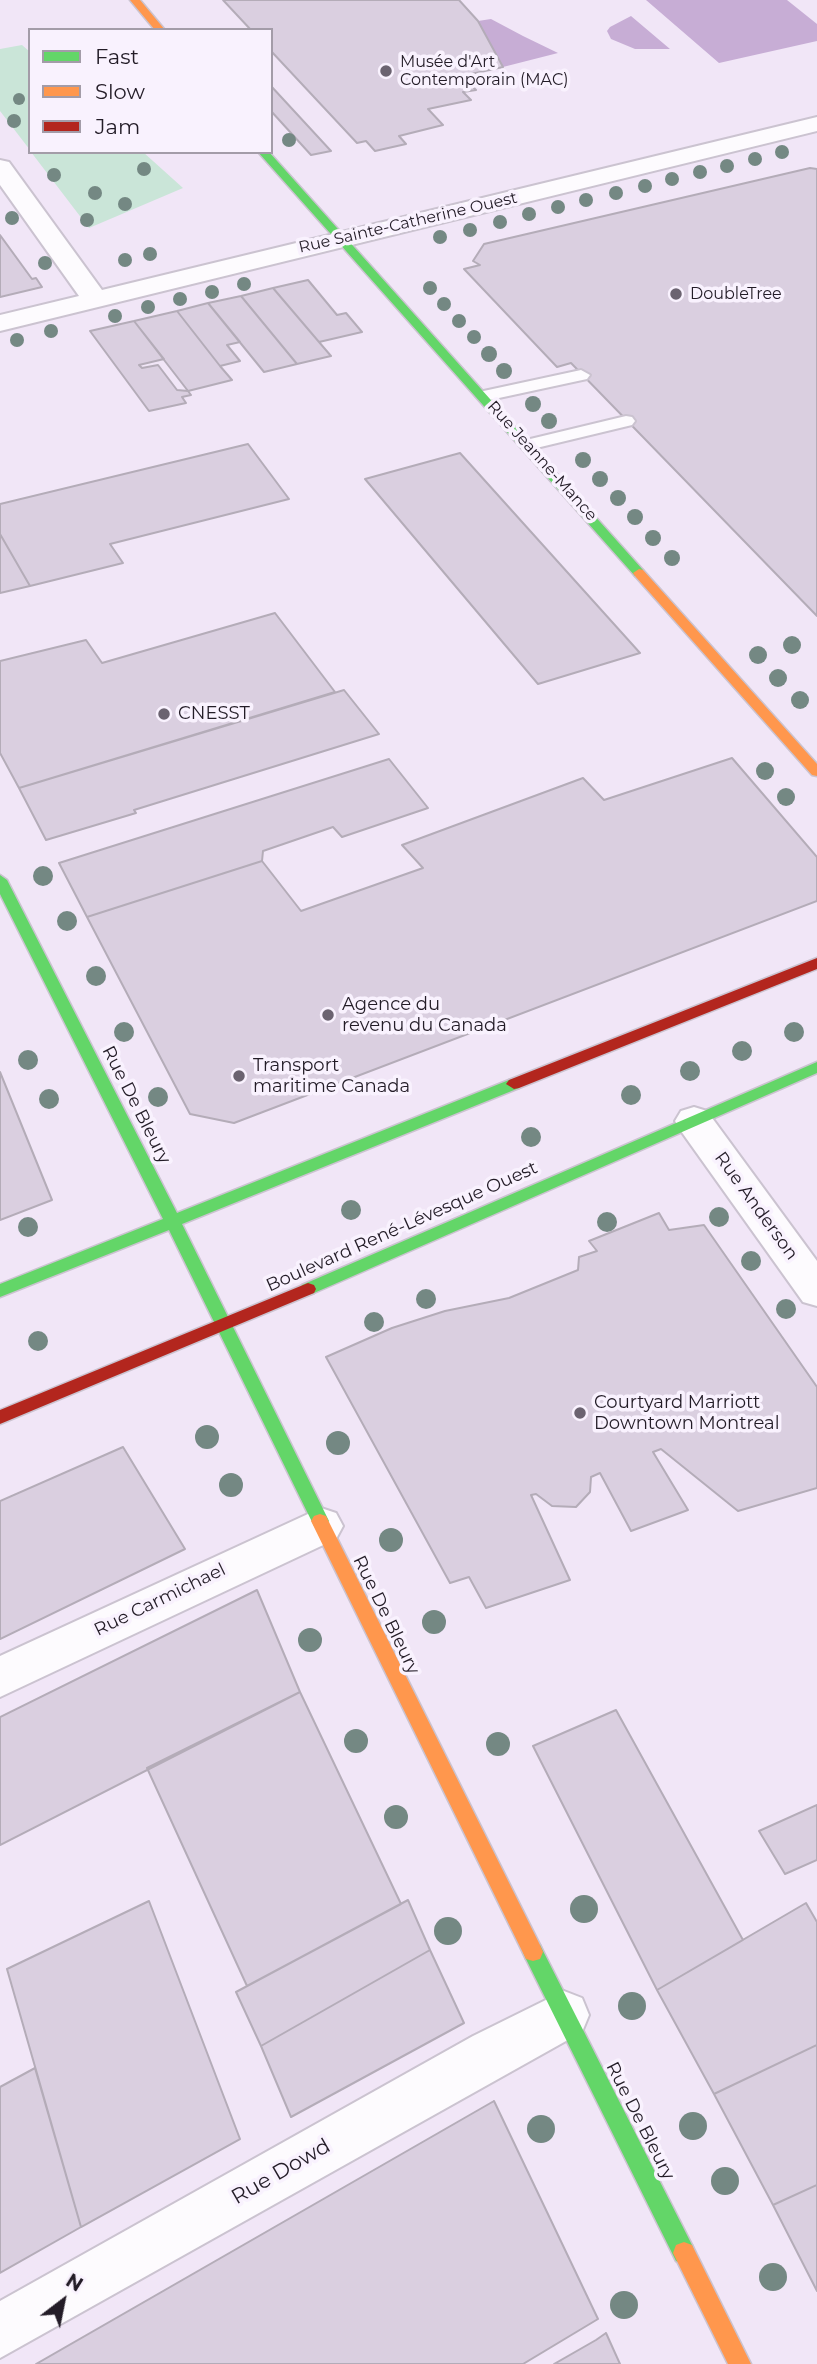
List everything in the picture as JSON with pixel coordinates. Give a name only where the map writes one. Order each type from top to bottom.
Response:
[{"type":"street","points":[[135,0],[158,28]]},
{"type":"street","name":"Rue Sainte-Catherine Ouest","points":[[0,323],[817,124]]},
{"type":"street","name":"Rue Jeanne-Mance","points":[[265,154],[528,445],[817,772]]},
{"type":"street","points":[[0,166],[95,299]]},
{"type":"street","name":"Rue De Bleury","points":[[0,880],[225,1325],[321,1526],[740,2364]]},
{"type":"street","points":[[0,1291],[817,963]]},
{"type":"street","name":"Boulevard René-Lévesque Ouest","points":[[0,1417],[225,1325],[817,1067]]},
{"type":"street","name":"Rue Anderson","points":[[694,1121],[817,1291]]},
{"type":"street","name":"Rue Carmichael","points":[[0,1677],[321,1526]]},
{"type":"street","name":"Rue Dowd","points":[[0,2331],[491,2053],[564,2015]]},
{"type":"lane","points":[[485,397],[581,375]]},
{"type":"lane","points":[[528,445],[626,421]]},
{"type":"green space","points":[[22,45],[28,50],[28,147],[0,111],[0,49]]},
{"type":"green space","points":[[33,154],[145,154],[183,188],[89,228]]},
{"type":"shaded area","points":[[646,0],[787,0],[817,24],[817,41],[719,63]]},
{"type":"shaded area","points":[[631,16],[670,49],[635,49],[611,39],[607,31],[610,27]]},
{"type":"shaded area","points":[[491,19],[558,53],[503,67],[478,21]]},
{"type":"building","name":"Musée d'Art Contemporain (MAC)","points":[[223,0],[459,0],[478,21],[503,67],[462,76],[476,90],[463,92],[471,100],[428,109],[443,125],[399,136],[406,144],[375,151],[366,141],[357,143],[273,53],[273,28],[249,28]]},
{"type":"building","points":[[273,88],[331,151],[311,155],[273,113]]},
{"type":"building","points":[[810,168],[817,169],[817,616],[571,363],[557,367],[464,269],[480,265],[473,261],[484,244]]},
{"type":"building","points":[[0,235],[32,279],[36,278],[42,287],[0,297]]},
{"type":"building","points":[[308,280],[337,315],[346,313],[362,332],[319,342],[273,288]]},
{"type":"building","points":[[273,288],[331,356],[297,364],[241,296]]},
{"type":"building","points":[[241,296],[297,364],[264,372],[208,303]]},
{"type":"building","points":[[208,303],[240,342],[227,345],[240,361],[220,366],[177,311]]},
{"type":"building","points":[[177,311],[232,380],[188,391],[134,321]]},
{"type":"building","points":[[134,321],[164,359],[139,365],[142,368],[158,365],[177,390],[188,391],[191,395],[182,397],[186,403],[149,411],[90,331]]},
{"type":"building","points":[[248,444],[289,499],[110,544],[123,563],[30,586],[0,534],[0,504]]},
{"type":"building","points":[[460,453],[640,653],[538,684],[365,479]]},
{"type":"building","points":[[0,534],[30,586],[0,593]]},
{"type":"building","points":[[275,613],[335,692],[19,788],[0,753],[0,661],[86,640],[102,663]]},
{"type":"building","points":[[344,690],[379,734],[134,810],[136,813],[46,840],[19,788]]},
{"type":"building","name":"Agence du revenu du Canada","points":[[732,758],[817,857],[817,901],[234,1123],[190,1114],[87,917],[262,861],[301,911],[423,868],[402,845],[583,778],[604,800]]},
{"type":"building","points":[[389,759],[428,808],[342,837],[333,827],[263,851],[262,861],[87,917],[59,863]]},
{"type":"building","points":[[0,1072],[52,1200],[0,1220]]},
{"type":"building","points":[[659,1213],[669,1230],[704,1225],[817,1387],[817,1488],[738,1511],[661,1449],[653,1452],[688,1510],[631,1531],[600,1473],[591,1477],[590,1492],[576,1507],[552,1506],[536,1494],[531,1495],[570,1580],[486,1608],[469,1577],[450,1583],[326,1357],[392,1328],[445,1311],[509,1298],[578,1270],[579,1257],[597,1251],[589,1241]]},
{"type":"building","points":[[123,1447],[185,1549],[0,1639],[0,1501]]},
{"type":"building","points":[[257,1590],[300,1692],[0,1845],[0,1717]]},
{"type":"building","points":[[300,1692],[401,1904],[247,1986],[147,1768]]},
{"type":"building","points":[[616,1710],[743,1940],[657,1990],[533,1746]]},
{"type":"building","points":[[817,1805],[817,1860],[785,1874],[759,1831]]},
{"type":"building","points":[[408,1900],[430,1950],[261,2046],[236,1992]]},
{"type":"building","points":[[149,1901],[240,2139],[81,2227],[7,1969]]},
{"type":"building","points":[[806,1903],[817,1922],[817,2045],[714,2094],[657,1990]]},
{"type":"building","points":[[430,1950],[464,2023],[291,2117],[261,2046]]},
{"type":"building","points":[[817,2045],[817,2185],[773,2205],[714,2094]]},
{"type":"building","points":[[35,2068],[81,2227],[0,2273],[0,2087]]},
{"type":"building","points":[[494,2101],[598,2319],[523,2364],[36,2364]]},
{"type":"building","points":[[817,2185],[817,2291],[773,2205]]},
{"type":"building","points":[[606,2333],[620,2364],[554,2364],[596,2340]]},
{"type":"traffic: fast","points":[[265,154],[639,573]]},
{"type":"traffic: fast","points":[[0,880],[225,1325],[320,1521]]},
{"type":"traffic: fast","points":[[308,1289],[817,1067]]},
{"type":"traffic: fast","points":[[0,1291],[514,1084]]},
{"type":"traffic: fast","points":[[533,1952],[684,2253]]},
{"type":"traffic: slow","points":[[135,0],[158,28]]},
{"type":"traffic: slow","points":[[639,573],[817,772]]},
{"type":"traffic: slow","points":[[320,1521],[533,1952]]},
{"type":"traffic: slow","points":[[684,2253],[740,2364]]},
{"type":"traffic: jam","points":[[514,1084],[817,963]]},
{"type":"traffic: jam","points":[[0,1417],[308,1289]]},
{"type":"place","name":"Musée d'Art Contemporain (MAC)","points":[[386,71]]},
{"type":"place","name":"DoubleTree","points":[[676,294]]},
{"type":"place","name":"CNESST","points":[[164,714]]},
{"type":"place","name":"Agence du revenu du Canada","points":[[328,1015]]},
{"type":"place","name":"Transport maritime Canada","points":[[239,1076]]},
{"type":"place","name":"Courtyard Marriott Downtown Montreal","points":[[580,1413]]}]
